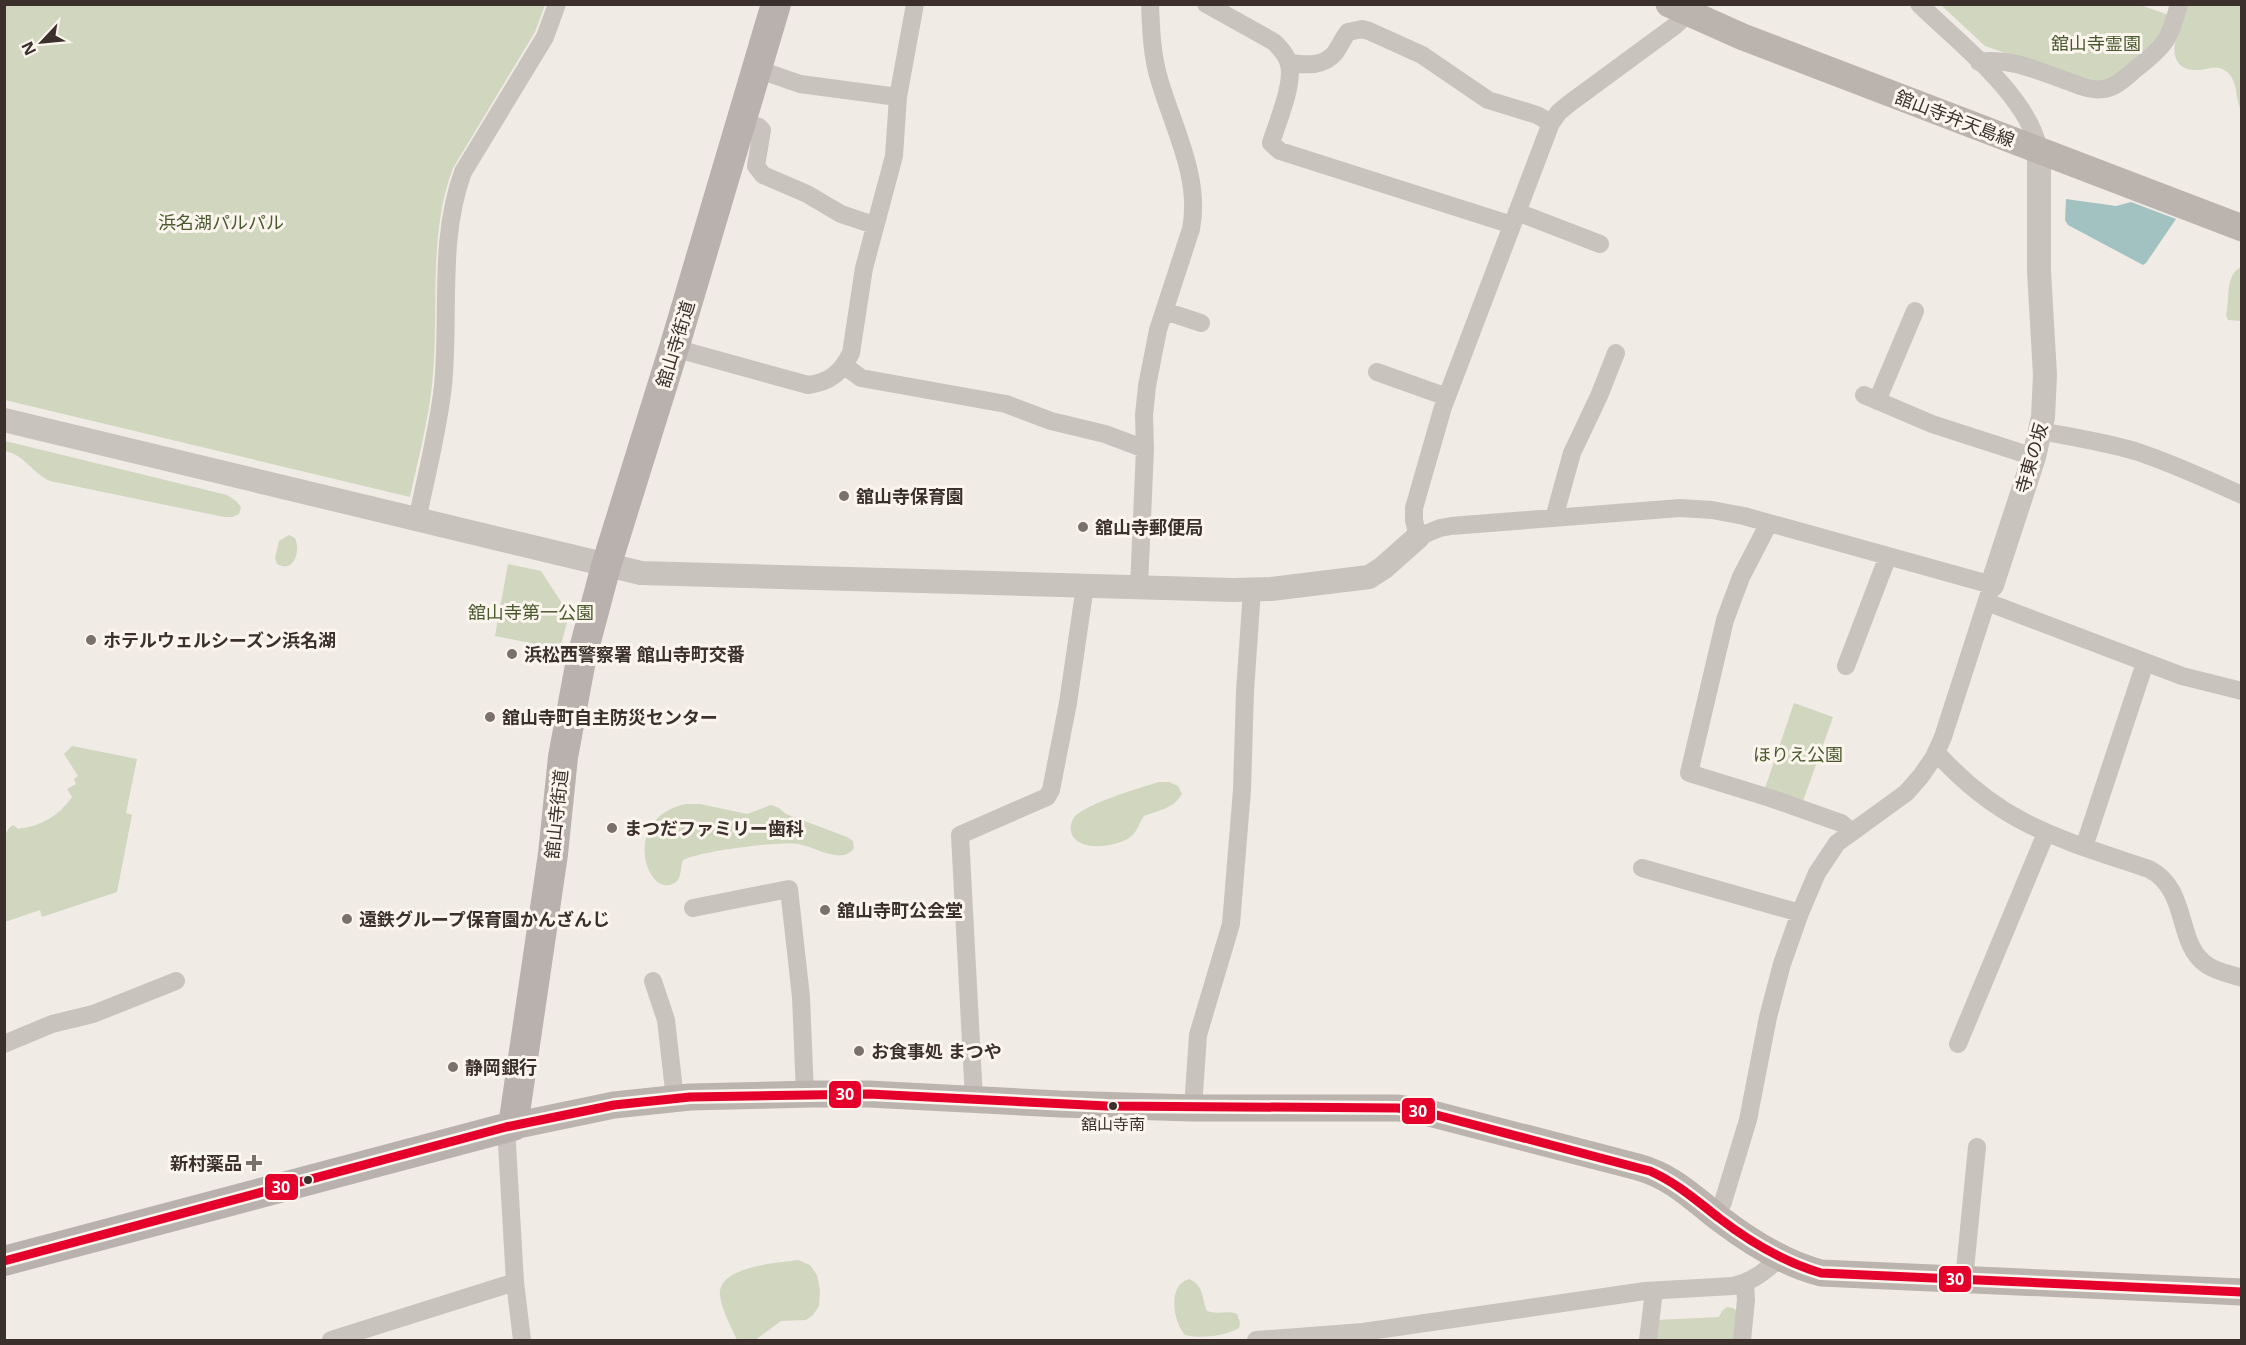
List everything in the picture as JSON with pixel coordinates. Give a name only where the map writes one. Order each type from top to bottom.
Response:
[{"type":"main road","name":"舘山寺街道","points":[[509,1126],[552,854],[563,757],[581,660],[606,566],[674,348],[776,4]]},
{"type":"main road","name":"舘山寺弁天島線","points":[[1685,7],[1743,37],[2241,228]]},
{"type":"main road","points":[[4,1261],[509,1126],[614,1105],[675,1099],[869,1094],[1193,1108],[1372,1107],[1425,1112],[1643,1168],[1677,1184],[1735,1230],[1781,1257],[1808,1270],[1821,1273],[2241,1292]]},
{"type":"street","points":[[417,521],[443,387],[449,233],[456,192],[463,172],[544,37],[557,4]]},
{"type":"street","points":[[674,348],[808,385],[822,383],[835,376],[845,366],[851,353],[856,310],[874,225],[894,156],[898,97],[915,4]]},
{"type":"street","points":[[1139,586],[1145,449],[1144,415],[1147,386],[1158,330],[1195,212],[1194,195],[1156,66],[1150,4]]},
{"type":"street","points":[[1206,4],[1274,42],[1283,51],[1289,63],[1289,80],[1271,143],[1280,151],[1600,244]]},
{"type":"street","points":[[1919,4],[1998,80],[2021,109],[2037,137],[2040,150]]},
{"type":"street","points":[[1979,62],[1995,59],[2012,62],[2089,88],[2104,89],[2118,83],[2163,46],[2169,36],[2179,4]]},
{"type":"street","points":[[1418,537],[1414,508],[1447,397],[1551,123],[1570,103],[1676,25],[1685,7]]},
{"type":"street","points":[[1289,63],[1310,65],[1327,60],[1334,54],[1348,32],[1362,29],[1422,55],[1488,100],[1537,115],[1551,123]]},
{"type":"street","points":[[757,69],[800,84],[898,97]]},
{"type":"street","points":[[741,122],[762,130],[756,166],[763,175],[807,194],[841,214],[874,225]]},
{"type":"street","name":"寺東の坂","points":[[1716,1216],[1723,1202],[1748,1120],[1768,1017],[1782,964],[1800,913],[1826,857],[1837,843],[1906,793],[1921,776],[1936,752],[1943,737],[2034,457],[2041,431],[2045,396],[2039,271],[2040,150]]},
{"type":"street","points":[[1165,310],[1201,323]]},
{"type":"street","points":[[1915,311],[1871,398],[1932,424],[2034,457]]},
{"type":"street","points":[[1554,518],[1572,453],[1616,354]]},
{"type":"street","points":[[845,366],[861,378],[1006,404],[1051,421],[1105,434],[1145,449]]},
{"type":"street","points":[[1377,372],[1447,397]]},
{"type":"street","points":[[4,420],[629,572],[653,574],[1252,590],[1369,577],[1383,568],[1418,537],[1451,526],[1680,508],[1728,512],[1888,556],[1990,593],[2145,663],[2182,676],[2241,691]]},
{"type":"street","points":[[2041,431],[2087,439],[2134,451],[2179,467],[2241,495]]},
{"type":"street","points":[[1768,523],[1741,577],[1725,620],[1689,773],[1780,801],[1841,823],[1851,831]]},
{"type":"street","points":[[1846,666],[1888,556]]},
{"type":"street","points":[[974,1100],[960,835],[1047,797],[1052,790],[1068,703],[1085,586]]},
{"type":"street","points":[[1193,1108],[1198,1035],[1231,924],[1242,790],[1245,691],[1252,590]]},
{"type":"street","points":[[2084,847],[2145,663]]},
{"type":"street","points":[[1936,752],[1953,772],[1992,805],[2014,819],[2046,833],[2149,868],[2160,874],[2174,894],[2192,945],[2199,957],[2207,965],[2241,978]]},
{"type":"street","points":[[1958,1044],[2046,833]]},
{"type":"street","points":[[1642,868],[1800,913]]},
{"type":"street","points":[[693,908],[789,889],[801,997],[805,1094]]},
{"type":"street","points":[[4,1044],[52,1024],[93,1014],[176,981]]},
{"type":"street","points":[[653,981],[666,1020],[675,1099]]},
{"type":"street","points":[[509,1126],[515,1282],[522,1341]]},
{"type":"street","points":[[1964,1280],[1977,1147]]},
{"type":"street","points":[[1256,1341],[1363,1332],[1654,1291],[1733,1286],[1745,1284],[1756,1278],[1781,1257]]},
{"type":"street","points":[[331,1341],[515,1282]]},
{"type":"street","points":[[1742,1341],[1746,1300],[1745,1284]]},
{"type":"street","points":[[1648,1341],[1654,1291]]},
{"type":"green space","name":"浜名湖パルパル","points":[[5,4],[545,5],[535,32],[453,168],[445,194],[437,248],[432,385],[410,497],[5,400]]},
{"type":"green space","name":"舘山寺霊園","points":[[1941,5],[2140,5],[2169,15],[2150,50],[2103,83],[2090,82],[1985,46]]},
{"type":"green space","points":[[2185,5],[2241,5],[2241,110],[2235,85],[2227,72],[2217,68],[2187,69],[2179,64],[2174,46]]},
{"type":"green space","points":[[2241,267],[2241,321],[2228,320],[2226,315],[2230,281],[2232,275]]},
{"type":"green space","points":[[5,441],[227,495],[241,507],[239,514],[224,517],[50,481],[38,474],[18,456],[5,451]]},
{"type":"green space","points":[[289,535],[295,538],[297,543],[296,555],[292,564],[283,566],[277,564],[275,558],[279,541]]},
{"type":"green space","name":"舘山寺第一公園","points":[[508,564],[541,571],[569,614],[560,649],[495,636]]},
{"type":"green space","name":"ほりえ公園","points":[[1794,703],[1833,717],[1802,804],[1764,791]]},
{"type":"green space","points":[[72,746],[137,759],[126,813],[132,815],[117,892],[42,917],[40,910],[5,922],[5,835],[13,825],[18,829],[49,819],[72,797],[67,789],[76,784],[74,779],[78,776],[64,754]]},
{"type":"green space","points":[[1159,782],[1169,782],[1178,786],[1182,794],[1170,806],[1144,816],[1132,836],[1106,846],[1088,846],[1075,839],[1071,832],[1071,825],[1078,814],[1113,797]]},
{"type":"green space","points":[[686,804],[700,804],[747,814],[771,805],[786,814],[847,837],[853,841],[854,848],[849,853],[835,855],[805,845],[788,843],[706,853],[683,860],[678,880],[666,885],[656,881],[649,870],[645,856],[646,840],[652,825],[665,812]]},
{"type":"green space","points":[[798,1260],[810,1265],[817,1275],[820,1290],[819,1306],[813,1315],[806,1320],[781,1321],[755,1340],[737,1340],[723,1307],[720,1296],[721,1286],[738,1272],[763,1265]]},
{"type":"green space","points":[[1189,1279],[1198,1285],[1207,1311],[1237,1314],[1240,1322],[1239,1328],[1213,1336],[1185,1335],[1177,1322],[1174,1304],[1177,1288]]},
{"type":"green space","points":[[1727,1307],[1738,1312],[1738,1340],[1654,1340],[1657,1320],[1719,1317]]},
{"type":"water","points":[[2066,199],[2116,206],[2131,202],[2176,219],[2143,265],[2068,225],[2065,220]]},
{"type":"transit line","name":"30","points":[[4,1261],[506,1127],[614,1105],[690,1097],[869,1094],[1107,1106],[1398,1108],[1425,1112],[1650,1171],[1678,1187],[1755,1243],[1794,1263],[1821,1273],[2242,1292]]},
{"type":"place","name":"舘山寺保育園","points":[[844,496]]},
{"type":"place","name":"舘山寺郵便局","points":[[1083,527]]},
{"type":"place","name":"ホテルウェルシーズン浜名湖","points":[[91,640]]},
{"type":"place","name":"浜松西警察署 館山寺町交番","points":[[512,654]]},
{"type":"place","name":"舘山寺町自主防災センター","points":[[490,717]]},
{"type":"place","name":"まつだファミリー歯科","points":[[612,828]]},
{"type":"place","name":"舘山寺町公会堂","points":[[825,910]]},
{"type":"place","name":"遠鉄グループ保育園かんざんじ","points":[[347,919]]},
{"type":"place","name":"お食事処 まつや","points":[[859,1051]]},
{"type":"place","name":"静岡銀行","points":[[453,1067]]},
{"type":"place","name":"舘山寺南","points":[[1113,1106]]},
{"type":"place","name":"新村薬品","points":[[254,1163]]}]
